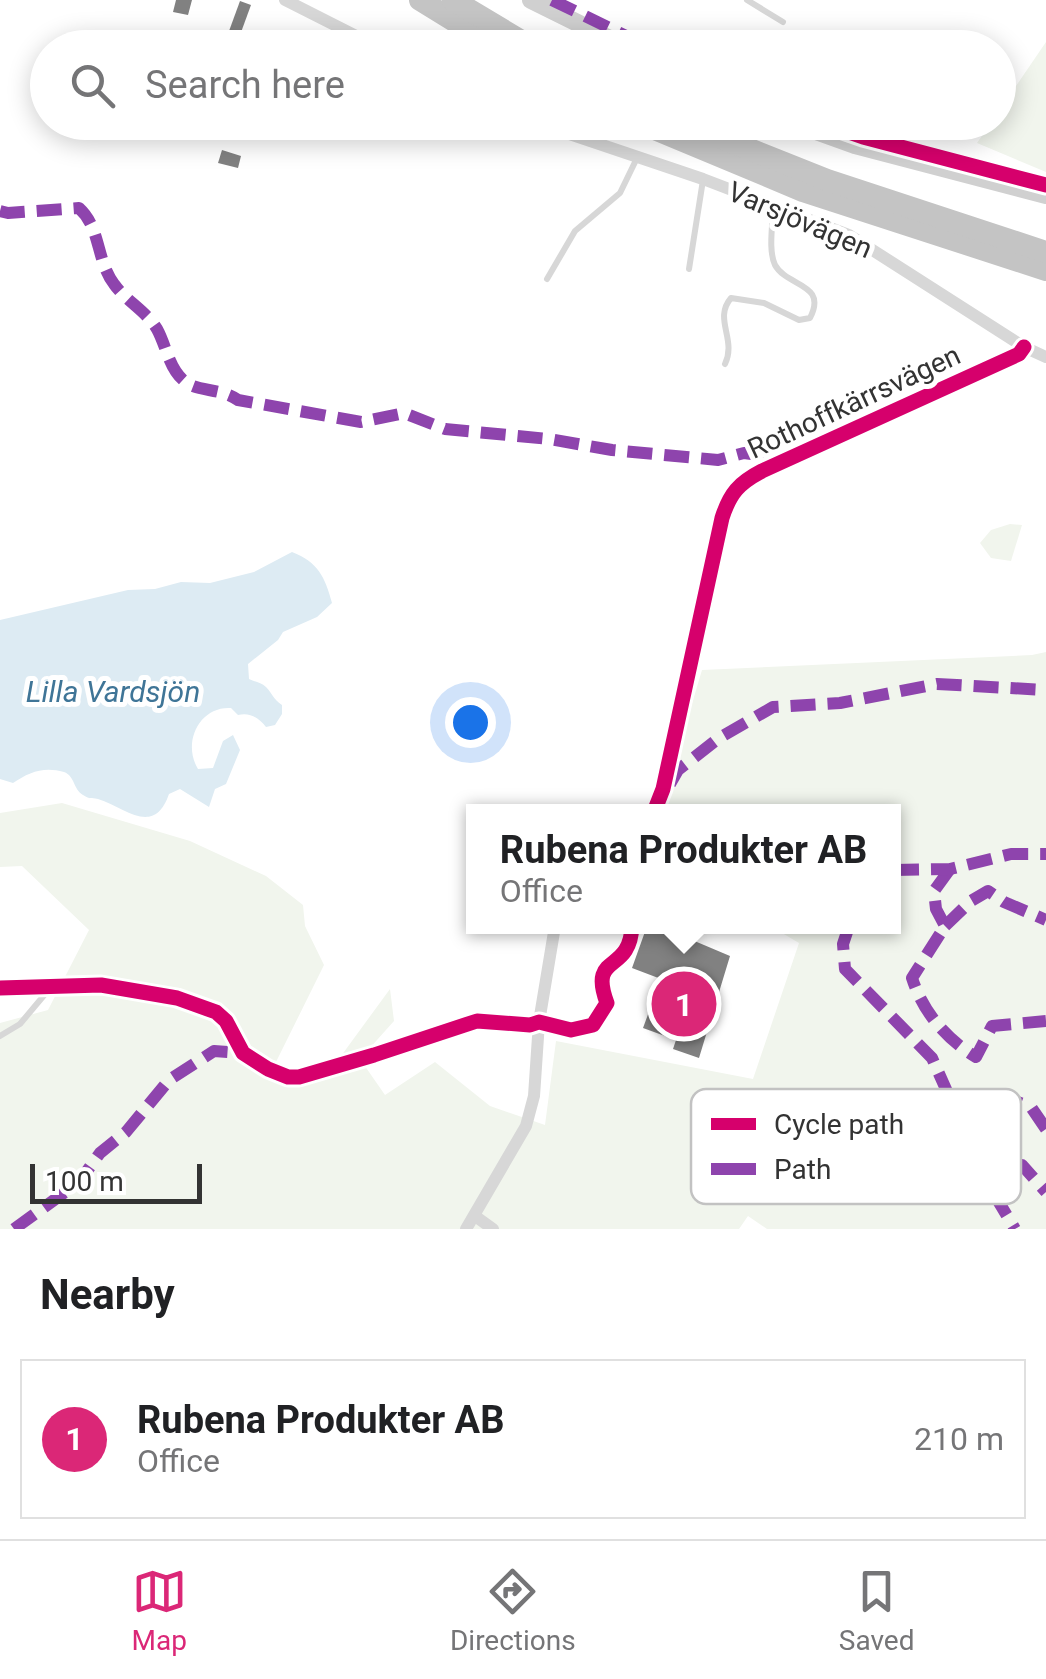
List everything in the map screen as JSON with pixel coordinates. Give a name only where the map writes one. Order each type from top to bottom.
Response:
[{"type":"highway","points":[[420,0],[469,30]]},
{"type":"highway","points":[[453,0],[503,30]]},
{"type":"highway","points":[[681,140],[803,191],[1046,270]]},
{"type":"highway","points":[[727,140],[827,180],[1046,252]]},
{"type":"street","points":[[284,0],[344,30]]},
{"type":"street","points":[[530,0],[591,30]]},
{"type":"street","name":"Varsjövägen","points":[[589,140],[703,179],[866,244],[1024,348],[1046,357]]},
{"type":"street","points":[[841,140],[1046,195]]},
{"type":"street","name":"Rothoffkärrsvägen","points":[[657,804],[722,518],[732,492],[762,470],[1020,354],[1024,348]]},
{"type":"street","points":[[466,1229],[526,1126],[534,1096],[539,1022],[554,934]]},
{"type":"street","points":[[0,988],[126,988],[177,998],[216,1012],[226,1020],[244,1054],[268,1069],[299,1077],[477,1021],[539,1022],[571,1030],[594,1025],[607,1003],[600,982],[603,971],[629,947],[631,934]]},
{"type":"street","points":[[475,1216],[493,1229]]},
{"type":"lane","points":[[747,0],[783,22]]},
{"type":"lane","points":[[547,278],[574,231],[620,193],[638,156]]},
{"type":"lane","points":[[690,269],[703,179]]},
{"type":"lane","points":[[725,364],[730,340],[724,306],[731,298],[764,302],[799,320],[810,318],[814,309],[814,298],[806,286],[777,269],[773,258],[773,208]]},
{"type":"lane","points":[[0,1036],[20,1024],[52,986]]},
{"type":"shaded area","points":[[1046,42],[1046,172],[977,143],[1016,140],[1016,86]]},
{"type":"shaded area","points":[[1022,525],[1011,561],[991,558],[980,543],[991,530]]},
{"type":"shaded area","points":[[1046,652],[1046,1229],[767,1229],[748,1216],[739,1229],[0,1229],[0,1023],[48,1010],[89,930],[22,866],[0,867],[0,813],[62,803],[190,841],[266,876],[303,905],[305,926],[324,965],[275,1064],[302,1071],[341,1056],[390,989],[394,1021],[360,1059],[385,1095],[435,1062],[490,1106],[545,1125],[556,1041],[753,1079],[799,943],[784,934],[901,934],[901,804],[662,804],[702,670]]},
{"type":"water","name":"Lilla Vardsjön","points":[[292,552],[319,572],[332,603],[317,617],[283,632],[248,664],[249,679],[264,685],[282,705],[275,725],[266,727],[254,716],[238,715],[231,708],[210,713],[196,728],[192,748],[198,769],[213,768],[223,741],[233,735],[240,750],[226,784],[215,789],[209,807],[180,789],[169,794],[156,814],[138,816],[83,795],[64,772],[37,771],[13,783],[0,779],[0,620],[128,590],[155,589],[181,582],[210,583],[254,572]]},
{"type":"building","points":[[176,0],[192,0],[188,15],[173,12]]},
{"type":"building","points":[[240,1],[251,5],[242,30],[229,30]]},
{"type":"building","points":[[222,150],[241,156],[238,168],[218,163]]},
{"type":"building","points":[[644,934],[678,934],[730,956],[699,1058],[673,1049],[676,1040],[643,1028],[661,979],[632,968]]},
{"type":"marked path","points":[[552,0],[614,30]]},
{"type":"marked path","points":[[0,211],[79,208],[91,225],[108,275],[152,323],[176,372],[192,386],[238,400],[361,422],[404,413],[445,429],[549,439],[612,450],[718,460],[744,453],[759,455],[762,471]]},
{"type":"marked path","points":[[670,784],[678,770],[719,738],[773,707],[840,703],[937,684],[1046,690]]},
{"type":"marked path","points":[[901,870],[950,869],[1011,854],[1046,854]]},
{"type":"marked path","points":[[950,869],[934,891],[936,909],[945,926],[912,978],[929,1013],[945,1033],[976,1057],[992,1026],[1046,1021]]},
{"type":"marked path","points":[[945,926],[988,891],[1046,920]]},
{"type":"marked path","points":[[846,934],[845,969],[932,1058],[946,1089]]},
{"type":"marked path","points":[[14,1229],[79,1182],[100,1153],[126,1132],[169,1080],[214,1051],[243,1053]]},
{"type":"marked path","points":[[1021,1103],[1031,1107],[1046,1129]]},
{"type":"marked path","points":[[1021,1165],[1046,1192]]},
{"type":"marked path","points":[[1000,1204],[1015,1229]]},
{"type":"cycle path","points":[[874,140],[1046,185]]},
{"type":"cycle path","points":[[657,804],[722,518],[736,490],[762,471],[1019,354],[1024,347]]},
{"type":"cycle path","points":[[0,988],[101,985],[177,998],[216,1012],[226,1021],[243,1053],[268,1069],[299,1077],[477,1021],[530,1025],[539,1022],[571,1030],[593,1025],[607,1003],[603,976],[625,952],[631,934]]},
{"type":"place","name":"Rubena Produkter AB","points":[[684,1004]]}]
